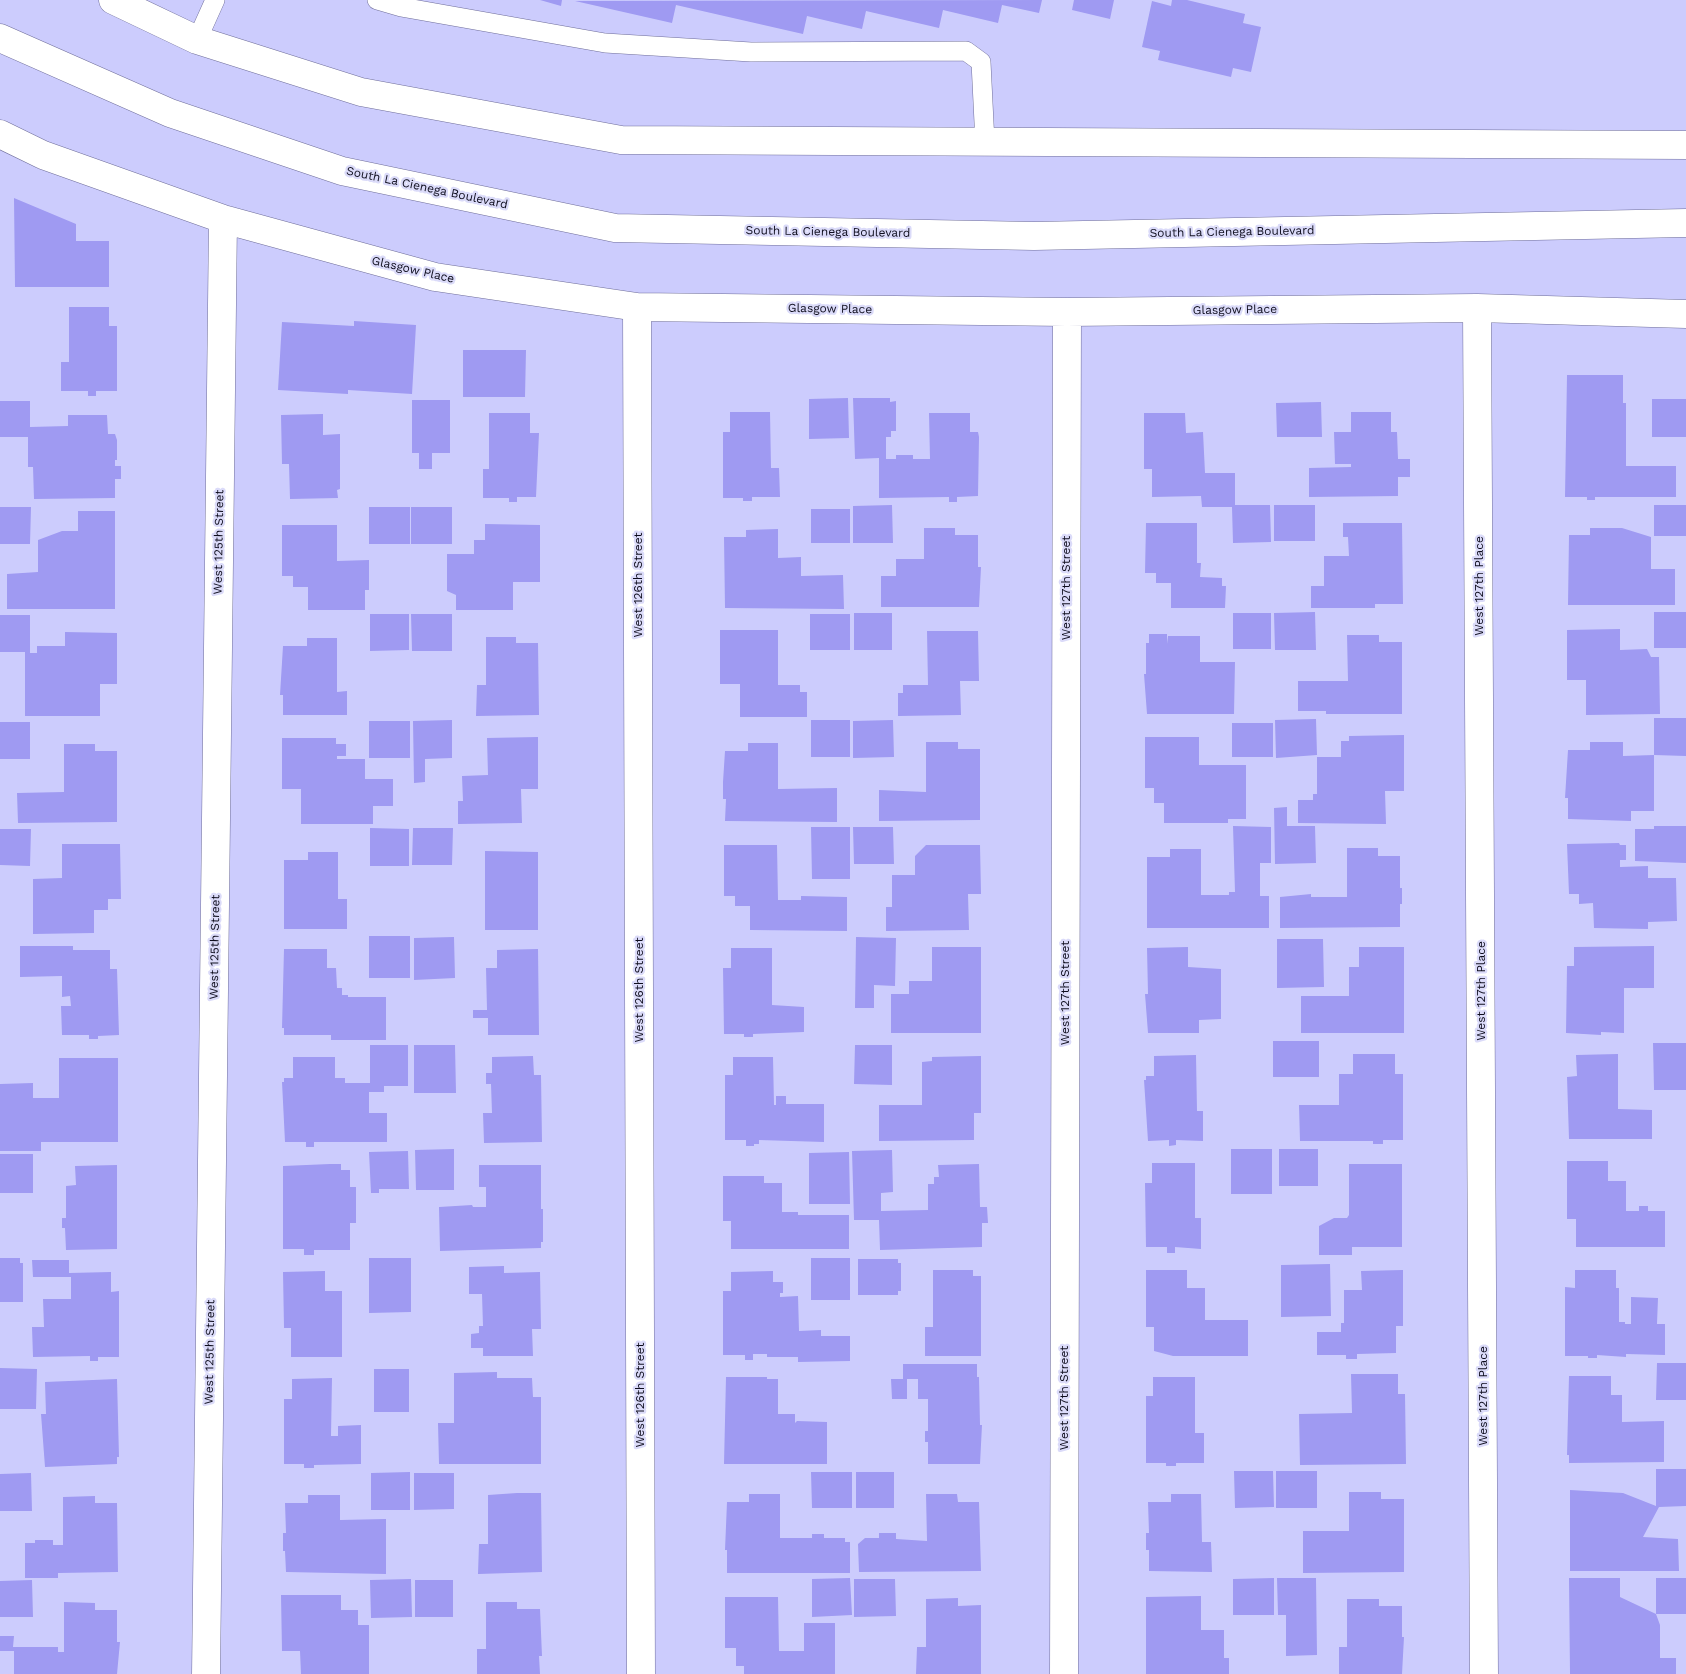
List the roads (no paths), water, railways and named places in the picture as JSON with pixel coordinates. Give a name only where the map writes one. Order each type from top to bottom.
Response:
[{"type":"street","points":[[114,0],[197,40],[361,92],[621,140],[1686,145]]},
{"type":"street","name":"South La Cienega Boulevard","points":[[0,38],[170,113],[342,170],[614,228],[1034,236],[1686,223]]},
{"type":"street","name":"Glasgow Place","points":[[0,134],[43,155],[223,219],[435,277],[637,307],[1067,312],[1477,308],[1686,314]]},
{"type":"street","name":"West 125th Street","points":[[206,1674],[223,219]]},
{"type":"street","name":"West 126th Street","points":[[637,307],[641,1674]]},
{"type":"street","name":"West 127th Place","points":[[1477,308],[1484,1674]]},
{"type":"street","name":"West 127th Street","points":[[1064,1674],[1067,312]]},
{"type":"lane","points":[[197,40],[215,0]]},
{"type":"lane","points":[[377,0],[401,7],[605,43],[751,52],[966,51],[981,62],[985,143]]}]
